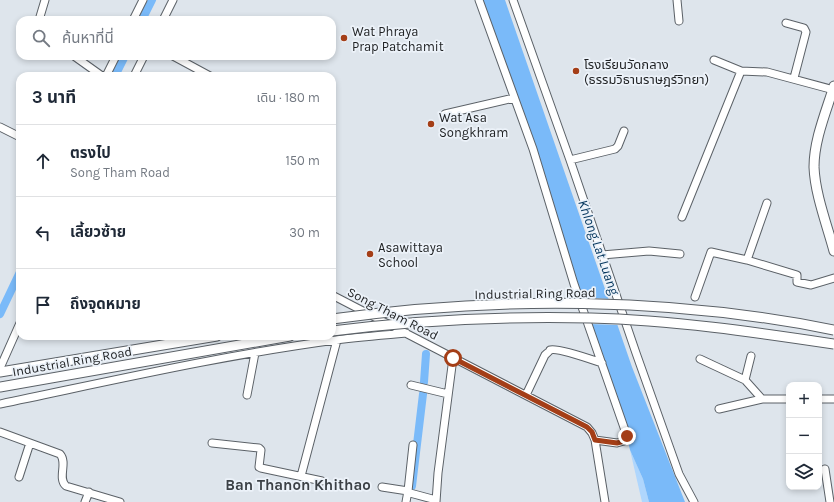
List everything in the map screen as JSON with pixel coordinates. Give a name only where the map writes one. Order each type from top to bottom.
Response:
[{"type":"main road","points":[[834,88],[816,144],[814,168],[821,205],[834,251]]},
{"type":"main road","name":"Industrial Ring Road","points":[[336,319],[494,305],[562,304],[641,306],[707,311],[805,324],[834,330]]},
{"type":"main road","name":"Industrial Ring Road","points":[[336,330],[444,320],[592,318],[671,323],[834,344]]},
{"type":"main road","name":"Industrial Ring Road","points":[[0,372],[193,340]]},
{"type":"main road","name":"Industrial Ring Road","points":[[0,387],[267,340]]},
{"type":"street","points":[[40,16],[44,0]]},
{"type":"street","points":[[135,16],[143,0]]},
{"type":"street","points":[[165,16],[173,0]]},
{"type":"street","points":[[478,0],[533,149],[574,284],[627,436],[624,441],[617,443],[595,440]]},
{"type":"street","points":[[513,0],[679,474],[694,502]]},
{"type":"street","points":[[677,0],[679,21]]},
{"type":"street","points":[[786,23],[804,28],[806,32],[794,78]]},
{"type":"street","points":[[80,60],[96,72]]},
{"type":"street","points":[[108,72],[114,60]]},
{"type":"street","points":[[136,72],[142,60]]},
{"type":"street","points":[[180,60],[203,72]]},
{"type":"street","points":[[714,60],[741,71],[767,72],[834,88]]},
{"type":"street","points":[[682,217],[741,71]]},
{"type":"street","points":[[445,114],[514,98]]},
{"type":"street","points":[[0,127],[16,135]]},
{"type":"street","points":[[570,160],[615,149],[618,146],[624,131]]},
{"type":"street","points":[[747,260],[767,203]]},
{"type":"street","points":[[602,255],[649,251],[680,254]]},
{"type":"street","points":[[695,298],[711,252],[747,260],[797,275],[797,282],[809,285],[834,278]]},
{"type":"street","name":"Song Tham Road","points":[[336,297],[587,427],[592,432],[595,440],[605,502]]},
{"type":"street","points":[[0,368],[16,332]]},
{"type":"street","points":[[0,404],[255,353],[337,340],[406,333]]},
{"type":"street","points":[[301,476],[337,340]]},
{"type":"street","points":[[526,396],[545,355],[550,350],[563,351],[602,363]]},
{"type":"street","points":[[247,394],[255,353]]},
{"type":"street","points":[[745,380],[751,356]]},
{"type":"street","points":[[382,487],[408,491],[410,493],[436,501],[438,473],[453,358]]},
{"type":"street","points":[[700,359],[745,380],[762,399]]},
{"type":"street","points":[[411,385],[448,394]]},
{"type":"street","points":[[719,409],[762,399],[786,399]]},
{"type":"street","points":[[822,399],[834,399]]},
{"type":"street","points":[[0,432],[60,454],[64,460],[62,479],[66,486],[120,502]]},
{"type":"street","points":[[212,442],[259,448],[261,450],[260,468],[322,481]]},
{"type":"street","points":[[19,477],[30,443]]},
{"type":"street","points":[[406,502],[413,445]]},
{"type":"street","points":[[825,469],[830,502]]},
{"type":"street","points":[[86,502],[89,492]]},
{"type":"shaded area","points":[[480,0],[505,0],[632,367],[685,502],[649,502],[643,479],[630,450],[619,405]]},
{"type":"shaded area","points":[[630,450],[643,479],[649,502],[642,502]]},
{"type":"pier","points":[[580,297],[610,299],[619,325],[589,324]]},
{"type":"waterway","points":[[144,16],[152,0]]},
{"type":"waterway","points":[[117,72],[123,60]]},
{"type":"waterway","points":[[0,314],[16,280]]},
{"type":"waterway","points":[[424,382],[426,354]]},
{"type":"waterway","points":[[412,486],[423,394]]},
{"type":"place","name":"Wat Phraya Prap Patchamit","points":[[344,38]]},
{"type":"place","name":"โรงเรียนวัดกลาง (ธรรมวิธานราษฎร์วิทยา)","points":[[576,71]]},
{"type":"place","name":"Wat Asa Songkhram","points":[[431,124]]},
{"type":"place","name":"Asawittaya School","points":[[370,254]]},
{"type":"district","name":"Ban Thanon Khithao","points":[[298,485]]},
{"type":"route","points":[[453,358],[587,427],[592,432],[595,440],[617,443],[624,441],[627,436]]},
{"type":"water label","name":"Khlong Lat Luang","points":[[599,247]]}]
